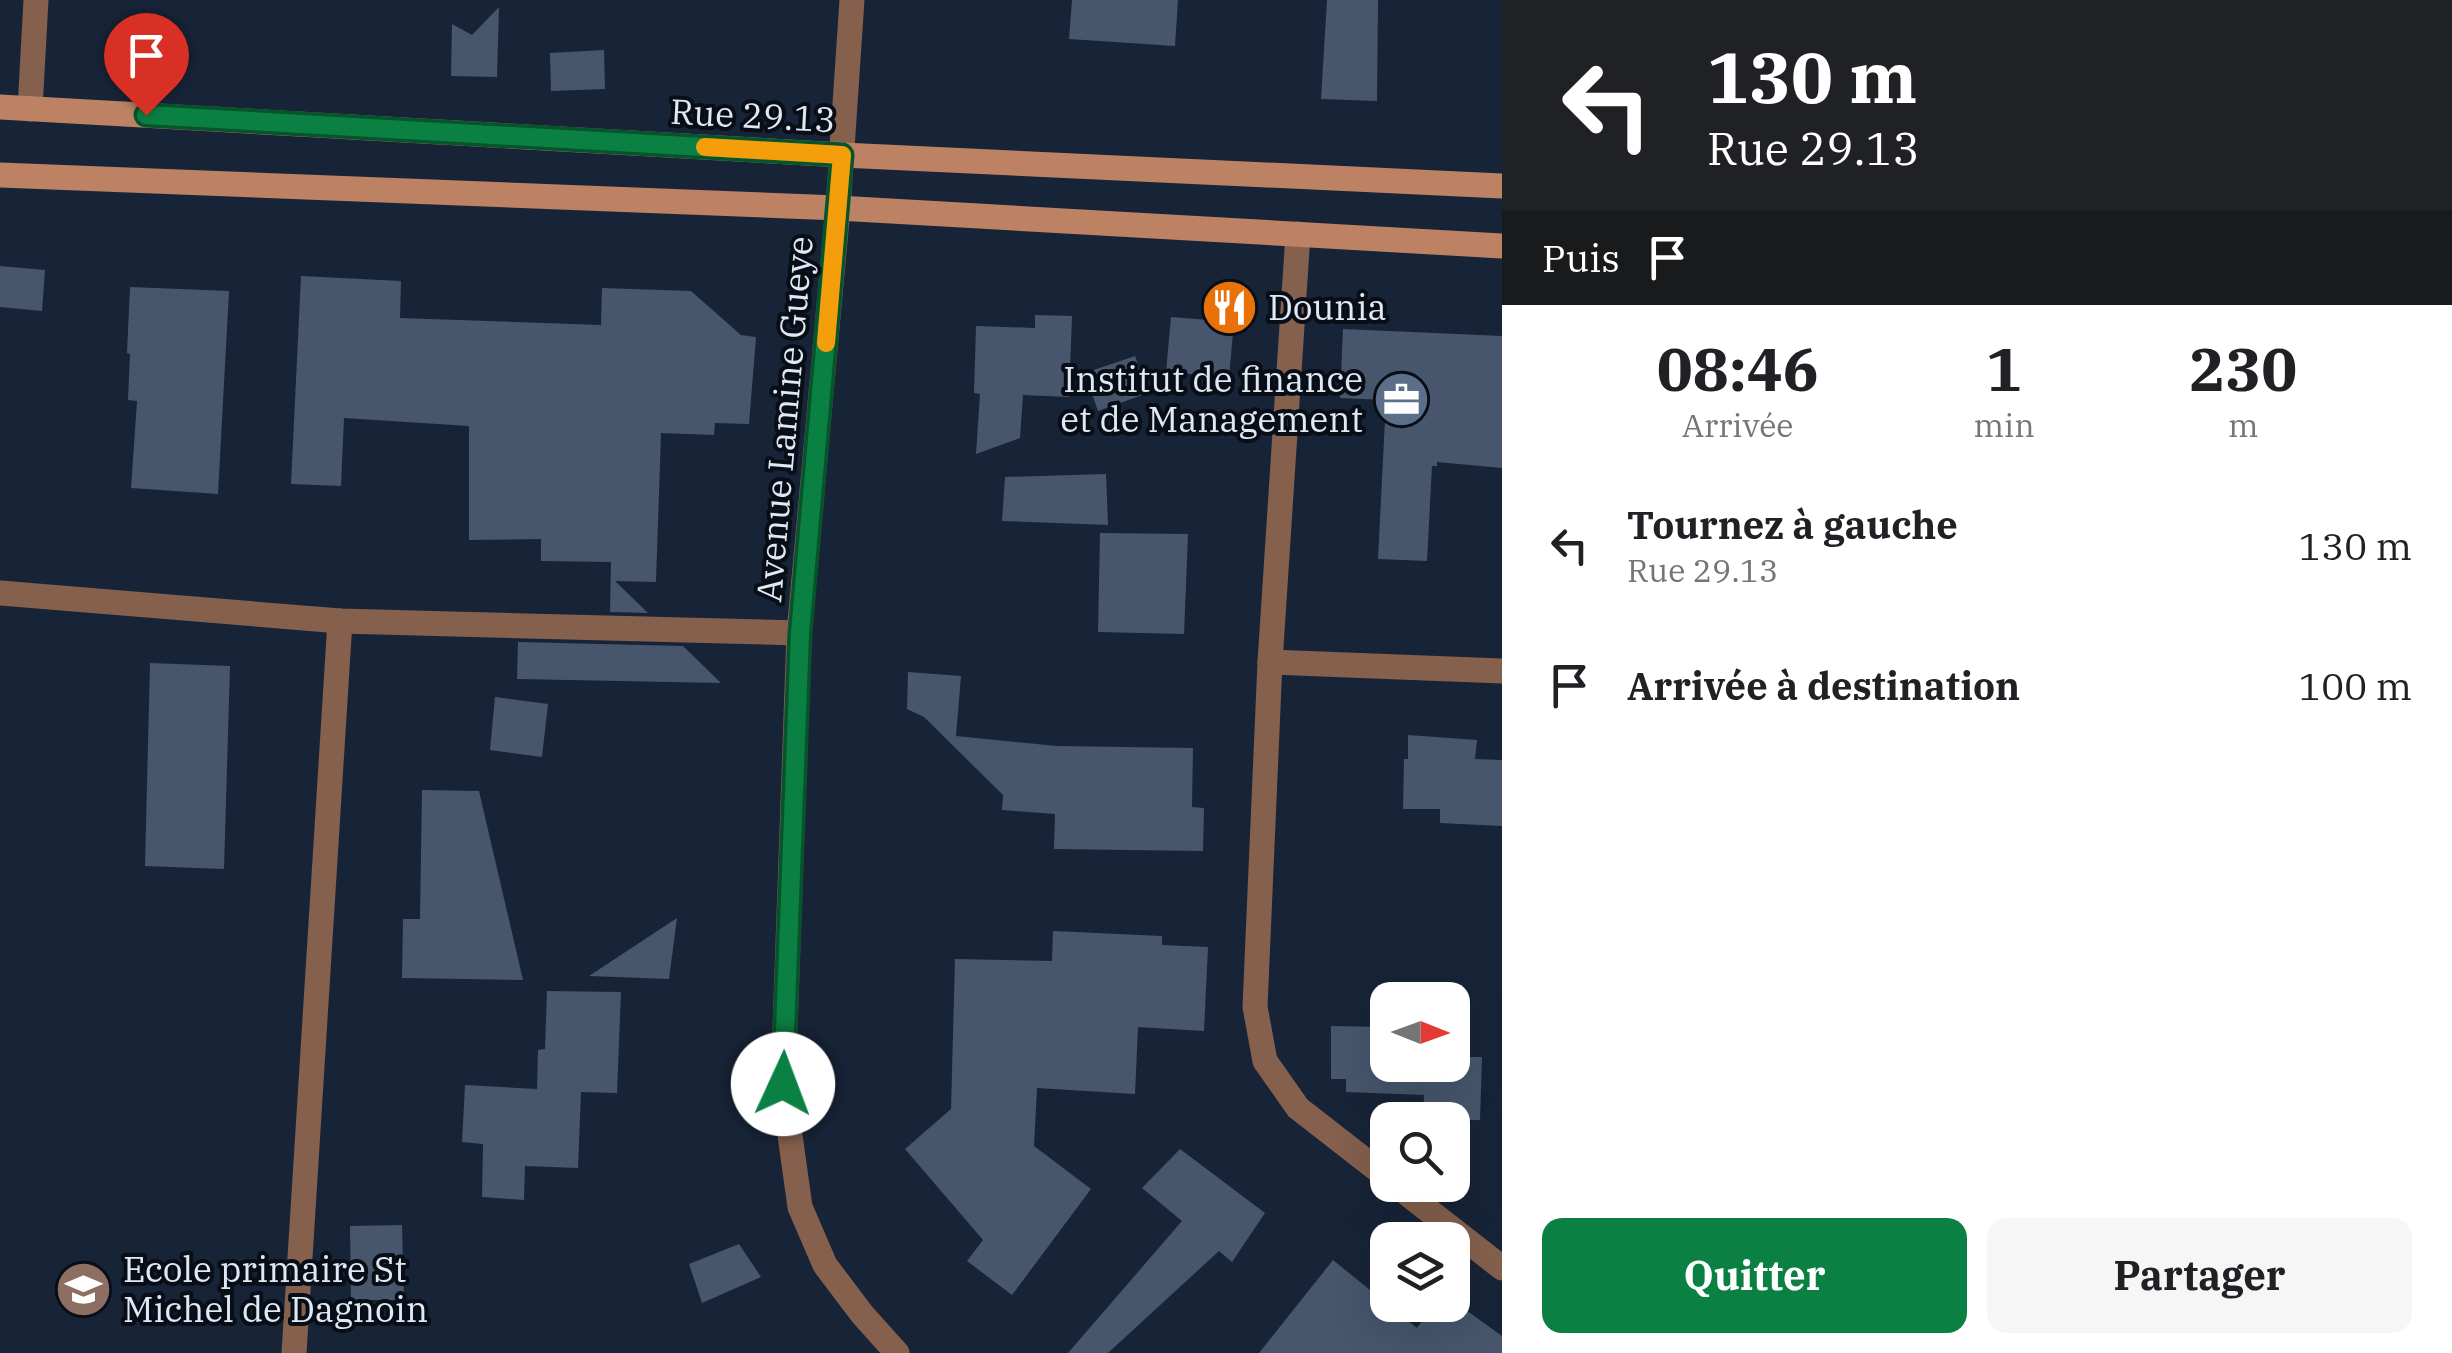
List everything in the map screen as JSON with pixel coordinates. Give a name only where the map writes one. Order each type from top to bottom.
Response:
[{"type":"main road","name":"Rue 29.13","points":[[0,107],[842,155],[1502,186]]},
{"type":"main road","points":[[0,175],[838,208],[1502,246]]},
{"type":"street","points":[[30,108],[36,0]]},
{"type":"street","name":"Avenue Lamine Gueye","points":[[852,0],[838,208],[800,633],[783,1084],[800,1207],[806,1222],[826,1265],[897,1353]]},
{"type":"street","points":[[1298,234],[1270,662],[1255,1007],[1265,1061],[1298,1108],[1370,1164]]},
{"type":"street","points":[[0,593],[340,621],[800,633]]},
{"type":"street","points":[[294,1353],[340,621]]},
{"type":"street","points":[[1270,662],[1502,671]]},
{"type":"street","points":[[1418,1202],[1502,1268]]},
{"type":"building","points":[[1072,0],[1178,0],[1175,46],[1069,39]]},
{"type":"building","points":[[1327,0],[1378,0],[1377,101],[1321,99]]},
{"type":"building","points":[[499,7],[497,77],[451,76],[452,24],[472,35]]},
{"type":"building","points":[[604,50],[605,89],[551,91],[550,53]]},
{"type":"building","points":[[0,266],[45,270],[42,311],[0,307]]},
{"type":"building","points":[[301,276],[401,281],[400,318],[601,325],[602,288],[691,291],[741,335],[756,337],[749,424],[715,423],[714,435],[661,433],[656,582],[615,581],[648,613],[610,612],[611,562],[541,561],[541,539],[469,540],[469,426],[344,418],[341,486],[291,484]]},
{"type":"building","points":[[130,287],[229,291],[218,494],[131,488],[137,401],[128,400]]},
{"type":"building","points":[[1035,315],[1072,316],[1069,397],[1023,395],[1020,438],[976,454],[980,394],[974,393],[976,326],[1035,328]]},
{"type":"building","points":[[1171,317],[1234,322],[1229,377],[1166,372]]},
{"type":"building","points":[[1343,329],[1502,336],[1502,468],[1437,462],[1437,466],[1432,466],[1427,561],[1378,559],[1386,400],[1340,398]]},
{"type":"building","points":[[1135,356],[1148,393],[1098,411],[1085,373]]},
{"type":"building","points":[[1106,474],[1108,525],[1002,521],[1005,477]]},
{"type":"building","points":[[1100,533],[1188,534],[1184,634],[1098,632]]},
{"type":"building","points":[[518,642],[683,646],[721,683],[517,679]]},
{"type":"building","points":[[150,663],[230,666],[224,869],[145,866]]},
{"type":"building","points":[[908,672],[961,676],[956,736],[1057,746],[1193,748],[1192,807],[1204,808],[1203,851],[1054,849],[1055,814],[1002,810],[1003,795],[924,717],[907,709]]},
{"type":"building","points":[[495,697],[548,704],[542,757],[490,750]]},
{"type":"building","points":[[1408,735],[1477,740],[1475,759],[1502,760],[1502,826],[1440,823],[1440,809],[1403,809]]},
{"type":"building","points":[[422,790],[479,791],[523,980],[402,978],[403,919],[420,919]]},
{"type":"building","points":[[677,918],[669,979],[589,976]]},
{"type":"building","points":[[1053,931],[1162,936],[1162,945],[1208,947],[1204,1031],[1138,1027],[1135,1094],[1037,1088],[1034,1146],[1091,1189],[1012,1295],[967,1261],[983,1240],[905,1149],[951,1109],[955,959],[1052,961]]},
{"type":"building","points":[[547,991],[621,992],[617,1093],[581,1092],[578,1168],[525,1166],[524,1200],[482,1197],[483,1144],[462,1142],[465,1085],[537,1089],[538,1050],[545,1049]]},
{"type":"building","points":[[1331,1026],[1370,1027],[1370,1082],[1470,1082],[1470,1057],[1482,1057],[1480,1120],[1470,1120],[1470,1102],[1424,1102],[1424,1095],[1346,1092],[1346,1079],[1331,1079]]},
{"type":"building","points":[[1180,1149],[1265,1213],[1232,1262],[1219,1251],[1108,1353],[1068,1353],[1182,1221],[1142,1188]]},
{"type":"building","points":[[402,1225],[404,1300],[351,1300],[350,1226]]},
{"type":"building","points":[[739,1244],[761,1277],[702,1303],[689,1264]]},
{"type":"building","points":[[1333,1260],[1370,1290],[1370,1322],[1410,1322],[1417,1328],[1421,1322],[1470,1322],[1470,1313],[1502,1336],[1502,1353],[1259,1353]]},
{"type":"slow traffic","points":[[705,147],[842,155],[826,343]]},
{"type":"place","name":"Dounia","points":[[1229,307]]},
{"type":"place","name":"Institut de finance et de Management","points":[[1402,399]]},
{"type":"place","name":"Ecole primaire St Michel de Dagnoin","points":[[84,1289]]},
{"type":"route","points":[[146,115],[842,155],[800,633],[783,1084]]}]
